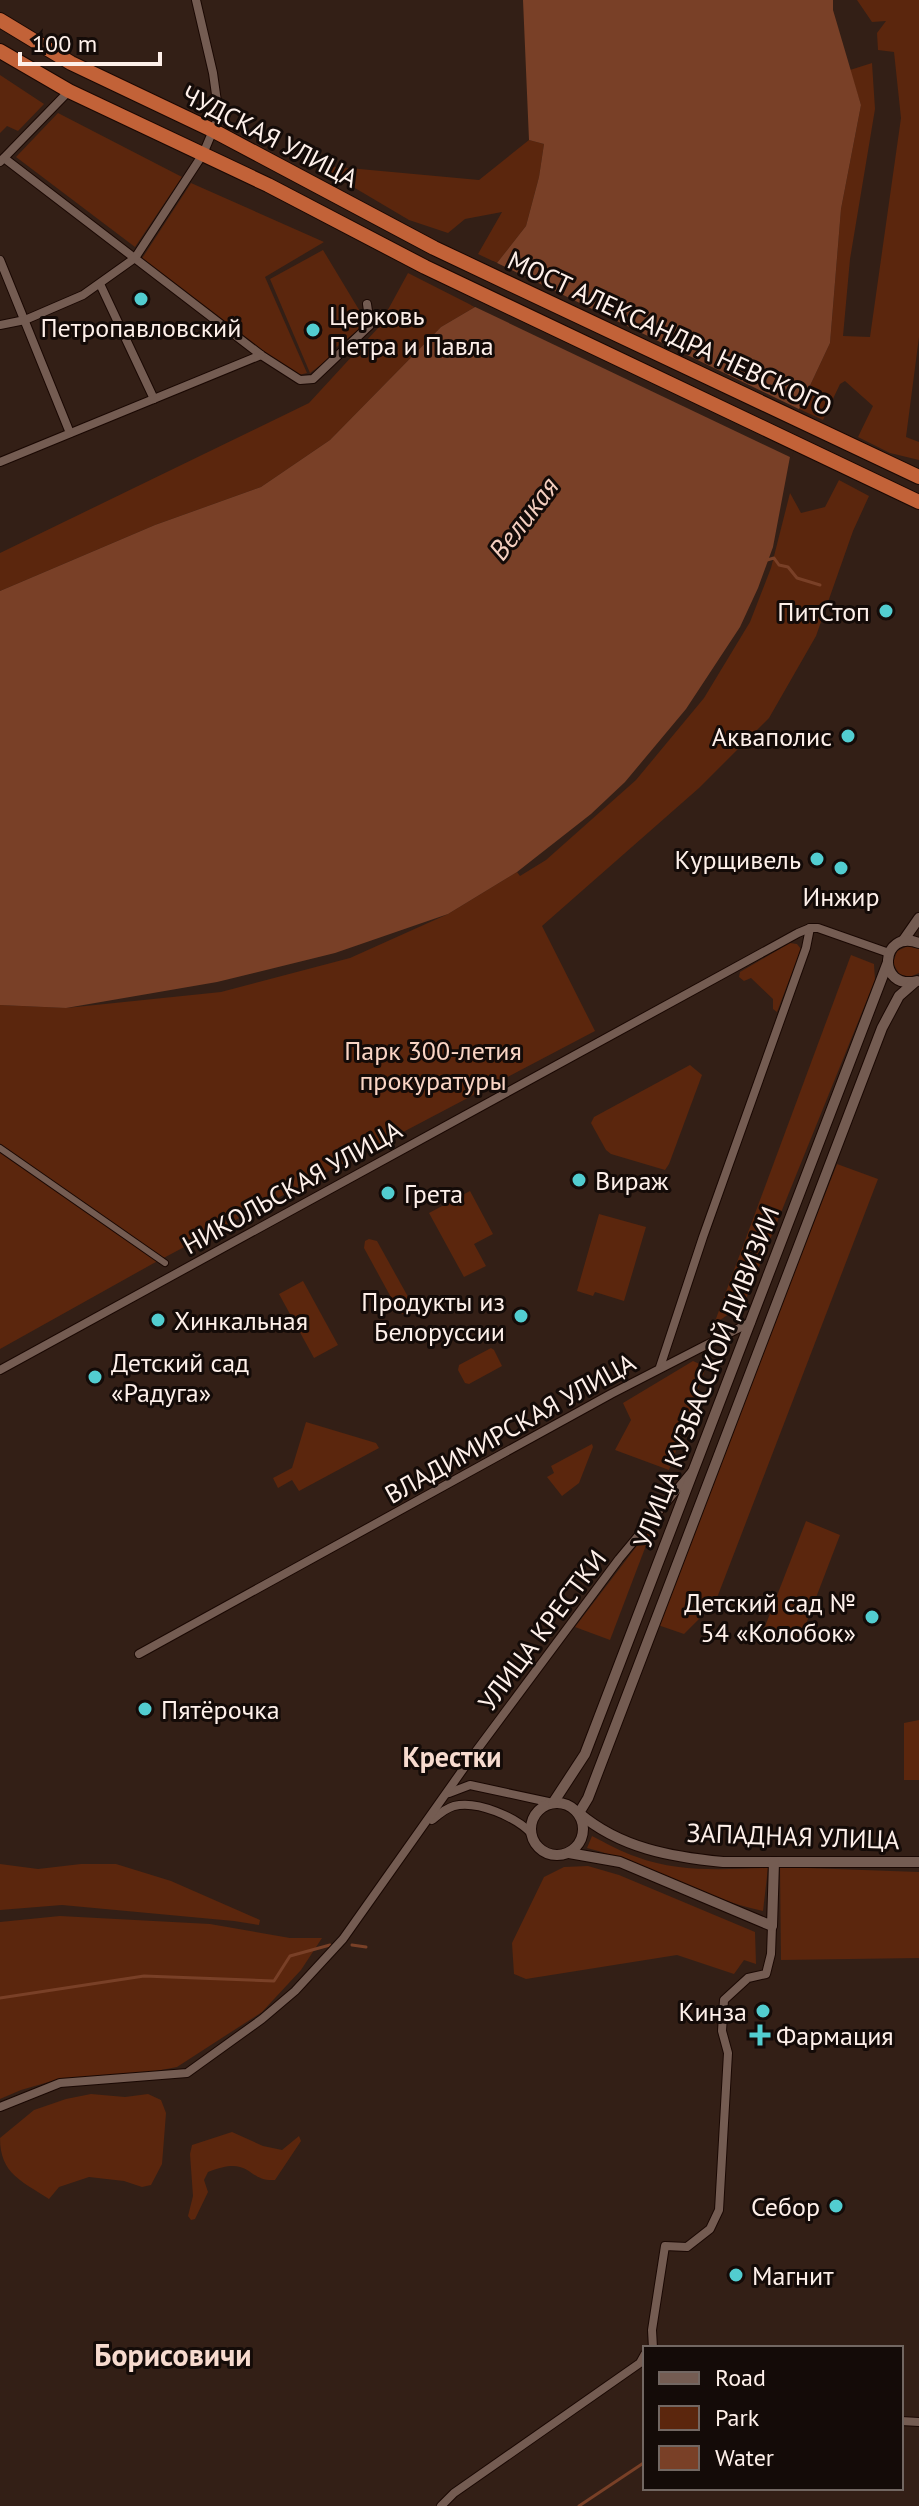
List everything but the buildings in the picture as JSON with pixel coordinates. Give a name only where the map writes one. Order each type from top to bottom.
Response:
[{"type":"highway","name":"ЧУДСКАЯ УЛИЦА","points":[[1,21],[71,63],[214,131],[434,248]]},
{"type":"highway","name":"ЧУДСКАЯ УЛИЦА","points":[[0,51],[69,91],[203,154],[425,267]]},
{"type":"highway","name":"МОСТ АЛЕКСАНДРА НЕВСКОГО","points":[[434,248],[919,477]]},
{"type":"highway","name":"МОСТ АЛЕКСАНДРА НЕВСКОГО","points":[[425,267],[919,502]]},
{"type":"street","points":[[0,325],[25,320],[83,295],[135,258],[203,154],[219,116],[196,0]]},
{"type":"street","points":[[69,91],[2,160],[261,355],[300,380],[313,379],[370,325],[367,304]]},
{"type":"street","points":[[0,260],[70,433]]},
{"type":"street","points":[[100,284],[154,399]]},
{"type":"street","points":[[0,462],[261,355]]},
{"type":"street","name":"УЛИЦА КУЗБАССКОЙ ДИВИЗИИ","points":[[553,1803],[585,1754],[888,957],[919,918]]},
{"type":"street","points":[[810,928],[825,930],[888,957]]},
{"type":"street","name":"НИКОЛЬСКАЯ УЛИЦА","points":[[0,1370],[810,928]]},
{"type":"street","name":"ВЛАДИМИРСКАЯ УЛИЦА","points":[[139,1654],[660,1368],[806,948],[810,928]]},
{"type":"street","points":[[903,941],[919,943]]},
{"type":"street","name":"УЛИЦА КУЗБАССКОЙ ДИВИЗИИ","points":[[888,957],[895,978],[917,981]]},
{"type":"street","name":"УЛИЦА КУЗБАССКОЙ ДИВИЗИИ","points":[[579,1813],[588,1798],[651,1639],[882,1028],[899,996],[917,981]]},
{"type":"street","points":[[0,1148],[165,1263]]},
{"type":"street","points":[[660,1368],[751,1322]]},
{"type":"street","name":"УЛИЦА КРЕСТКИ","points":[[0,2107],[60,2083],[187,2073],[295,1991],[343,1939],[619,1559],[693,1470]]},
{"type":"street","points":[[463,1805],[456,1784],[563,1803],[579,1813],[584,1833],[576,1848],[569,1853]]},
{"type":"street","points":[[553,1803],[535,1814],[531,1822],[537,1847],[544,1852],[620,1862],[772,1926]]},
{"type":"street","points":[[428,1823],[446,1810],[463,1805],[496,1811],[532,1834]]},
{"type":"street","name":"ЗАПАДНАЯ УЛИЦА","points":[[579,1813],[602,1831],[645,1849],[693,1859],[919,1862]]},
{"type":"street","points":[[653,2346],[652,2330],[665,2246],[687,2247],[710,2229],[719,2210],[728,2053],[722,2031],[724,2000],[748,1978],[766,1974],[772,1926],[774,1862]]},
{"type":"street","points":[[441,2506],[454,2493],[640,2363],[643,2358]]},
{"type":"green space","points":[[857,0],[919,0],[919,337],[906,437],[919,442],[919,460],[890,453],[858,437],[873,406],[845,381],[840,384],[823,420],[799,409],[830,343],[841,209],[861,105],[850,70],[872,63],[875,109],[850,259],[843,336],[870,337],[901,118],[894,52],[878,50],[877,33],[886,21],[872,22]]},
{"type":"green space","points":[[0,75],[44,104],[18,131],[7,126],[0,133]]},
{"type":"green space","points":[[58,113],[182,177],[135,247],[16,157]]},
{"type":"green space","points":[[529,140],[544,144],[539,177],[526,226],[497,263],[478,254],[502,212],[465,219],[448,233],[409,220],[316,165],[479,180]]},
{"type":"green space","points":[[191,183],[324,242],[265,277],[307,373],[295,376],[141,260]]},
{"type":"green space","points":[[323,250],[367,323],[329,353],[330,358],[310,373],[270,279]]},
{"type":"green space","points":[[408,273],[475,307],[441,327],[330,440],[261,487],[155,525],[0,591],[0,553],[309,403],[378,328]]},
{"type":"green space","name":"Парк 300-летия прокуратуры","points":[[839,480],[869,496],[853,531],[816,636],[769,718],[699,788],[542,926],[595,1031],[154,1263],[0,1349],[0,1005],[66,1008],[221,992],[350,958],[448,914],[517,872],[520,876],[546,860],[636,780],[704,698],[750,622],[771,568],[790,493],[801,513],[825,507]]},
{"type":"green space","points":[[790,943],[797,944],[801,949],[777,1012],[773,1009],[773,999],[751,978],[744,981],[739,977],[740,972]]},
{"type":"green space","points":[[908,946],[919,949],[919,973],[910,977],[899,974],[893,963],[897,951]]},
{"type":"green space","points":[[851,955],[874,964],[875,980],[744,1304],[714,1324]]},
{"type":"green space","points":[[690,1065],[702,1075],[665,1170],[606,1150],[591,1123],[594,1117]]},
{"type":"green space","points":[[837,1164],[878,1179],[715,1603],[684,1634],[655,1624]]},
{"type":"green space","points":[[470,1191],[493,1234],[474,1244],[486,1266],[464,1277],[429,1213]]},
{"type":"green space","points":[[599,1214],[646,1227],[624,1301],[595,1292],[593,1296],[577,1291]]},
{"type":"green space","points":[[365,1241],[377,1241],[412,1304],[410,1311],[404,1315],[399,1312],[364,1248]]},
{"type":"green space","points":[[303,1281],[338,1345],[314,1358],[279,1294]]},
{"type":"green space","points":[[491,1348],[502,1366],[469,1384],[465,1383],[458,1370],[459,1365]]},
{"type":"green space","points":[[693,1361],[706,1367],[669,1470],[615,1450],[631,1420],[623,1403]]},
{"type":"green space","points":[[306,1422],[376,1443],[379,1448],[299,1491],[292,1480],[278,1488],[273,1478],[292,1468]]},
{"type":"green space","points":[[592,1444],[579,1483],[562,1496],[547,1477],[554,1473],[551,1466]]},
{"type":"green space","points":[[806,1521],[840,1535],[799,1642],[764,1629]]},
{"type":"green space","points":[[653,1527],[610,1640],[575,1627],[649,1530]]},
{"type":"green space","points":[[919,1720],[919,1780],[904,1780],[904,1723]]},
{"type":"green space","points":[[592,1836],[631,1855],[669,1866],[768,1868],[763,1911],[718,1898],[632,1862],[587,1848]]},
{"type":"green space","points":[[0,1864],[38,1869],[116,1864],[171,1881],[260,1920],[259,1925],[62,1905],[0,1910]]},
{"type":"green space","points":[[588,1866],[619,1875],[755,1932],[756,1964],[744,1960],[734,1974],[677,1955],[526,1979],[514,1974],[512,1943],[544,1877],[564,1867]]},
{"type":"green space","points":[[780,1867],[919,1872],[919,1958],[781,1960]]},
{"type":"green space","points":[[60,1916],[210,1924],[290,1938],[322,1938],[301,1970],[262,2012],[177,2067],[59,2079],[0,2099],[0,1922]]},
{"type":"green space","points":[[91,2094],[125,2097],[148,2094],[161,2100],[166,2113],[162,2164],[151,2185],[142,2187],[124,2181],[89,2177],[59,2187],[49,2199],[8,2168],[0,2138],[34,2110]]},
{"type":"green space","points":[[232,2132],[263,2146],[282,2150],[299,2136],[301,2141],[275,2180],[258,2177],[233,2166],[208,2172],[204,2180],[208,2192],[195,2219],[191,2220],[188,2216],[193,2196],[192,2145]]},
{"type":"water","name":"Великая","points":[[523,0],[833,0],[833,10],[861,105],[841,209],[830,343],[799,409],[773,547],[740,627],[686,709],[625,782],[591,814],[517,872],[448,914],[335,953],[217,982],[66,1008],[0,1005],[0,591],[155,525],[261,487],[330,440],[441,327],[475,307],[497,263],[526,226],[539,177],[544,144],[529,140]]},
{"type":"pier","points":[[493,261],[803,411],[792,458],[471,305]]},
{"type":"waterway","points":[[767,560],[774,558],[797,578],[820,585]]},
{"type":"waterway","points":[[0,1998],[144,1976],[274,1981],[290,1956],[330,1945]]},
{"type":"waterway","points":[[352,1945],[366,1947]]},
{"type":"waterway","points":[[579,2506],[643,2463]]},
{"type":"place","name":"Петропавловский","points":[[141,299]]},
{"type":"place","name":"Церковь Петра и Павла","points":[[313,330]]},
{"type":"place","name":"ПитСтоп","points":[[886,611]]},
{"type":"place","name":"Акваполис","points":[[848,736]]},
{"type":"place","name":"Курщивель","points":[[817,859]]},
{"type":"place","name":"Инжир","points":[[841,868]]},
{"type":"place","name":"Вираж","points":[[579,1180]]},
{"type":"place","name":"Грета","points":[[388,1193]]},
{"type":"place","name":"Продукты из Белоруссии","points":[[521,1316]]},
{"type":"place","name":"Хинкальная","points":[[158,1320]]},
{"type":"place","name":"Детский сад «Радуга»","points":[[95,1377]]},
{"type":"place","name":"Детский сад № 54 «Колобок»","points":[[872,1617]]},
{"type":"place","name":"Пятёрочка","points":[[145,1709]]},
{"type":"place","name":"Кинза","points":[[763,2011]]},
{"type":"place","name":"Фармация","points":[[760,2035]]},
{"type":"place","name":"Себор","points":[[836,2206]]},
{"type":"place","name":"Магнит","points":[[736,2275]]},
{"type":"district","name":"Крестки","points":[[452,1756]]},
{"type":"district","name":"Борисовичи","points":[[173,2354]]}]
